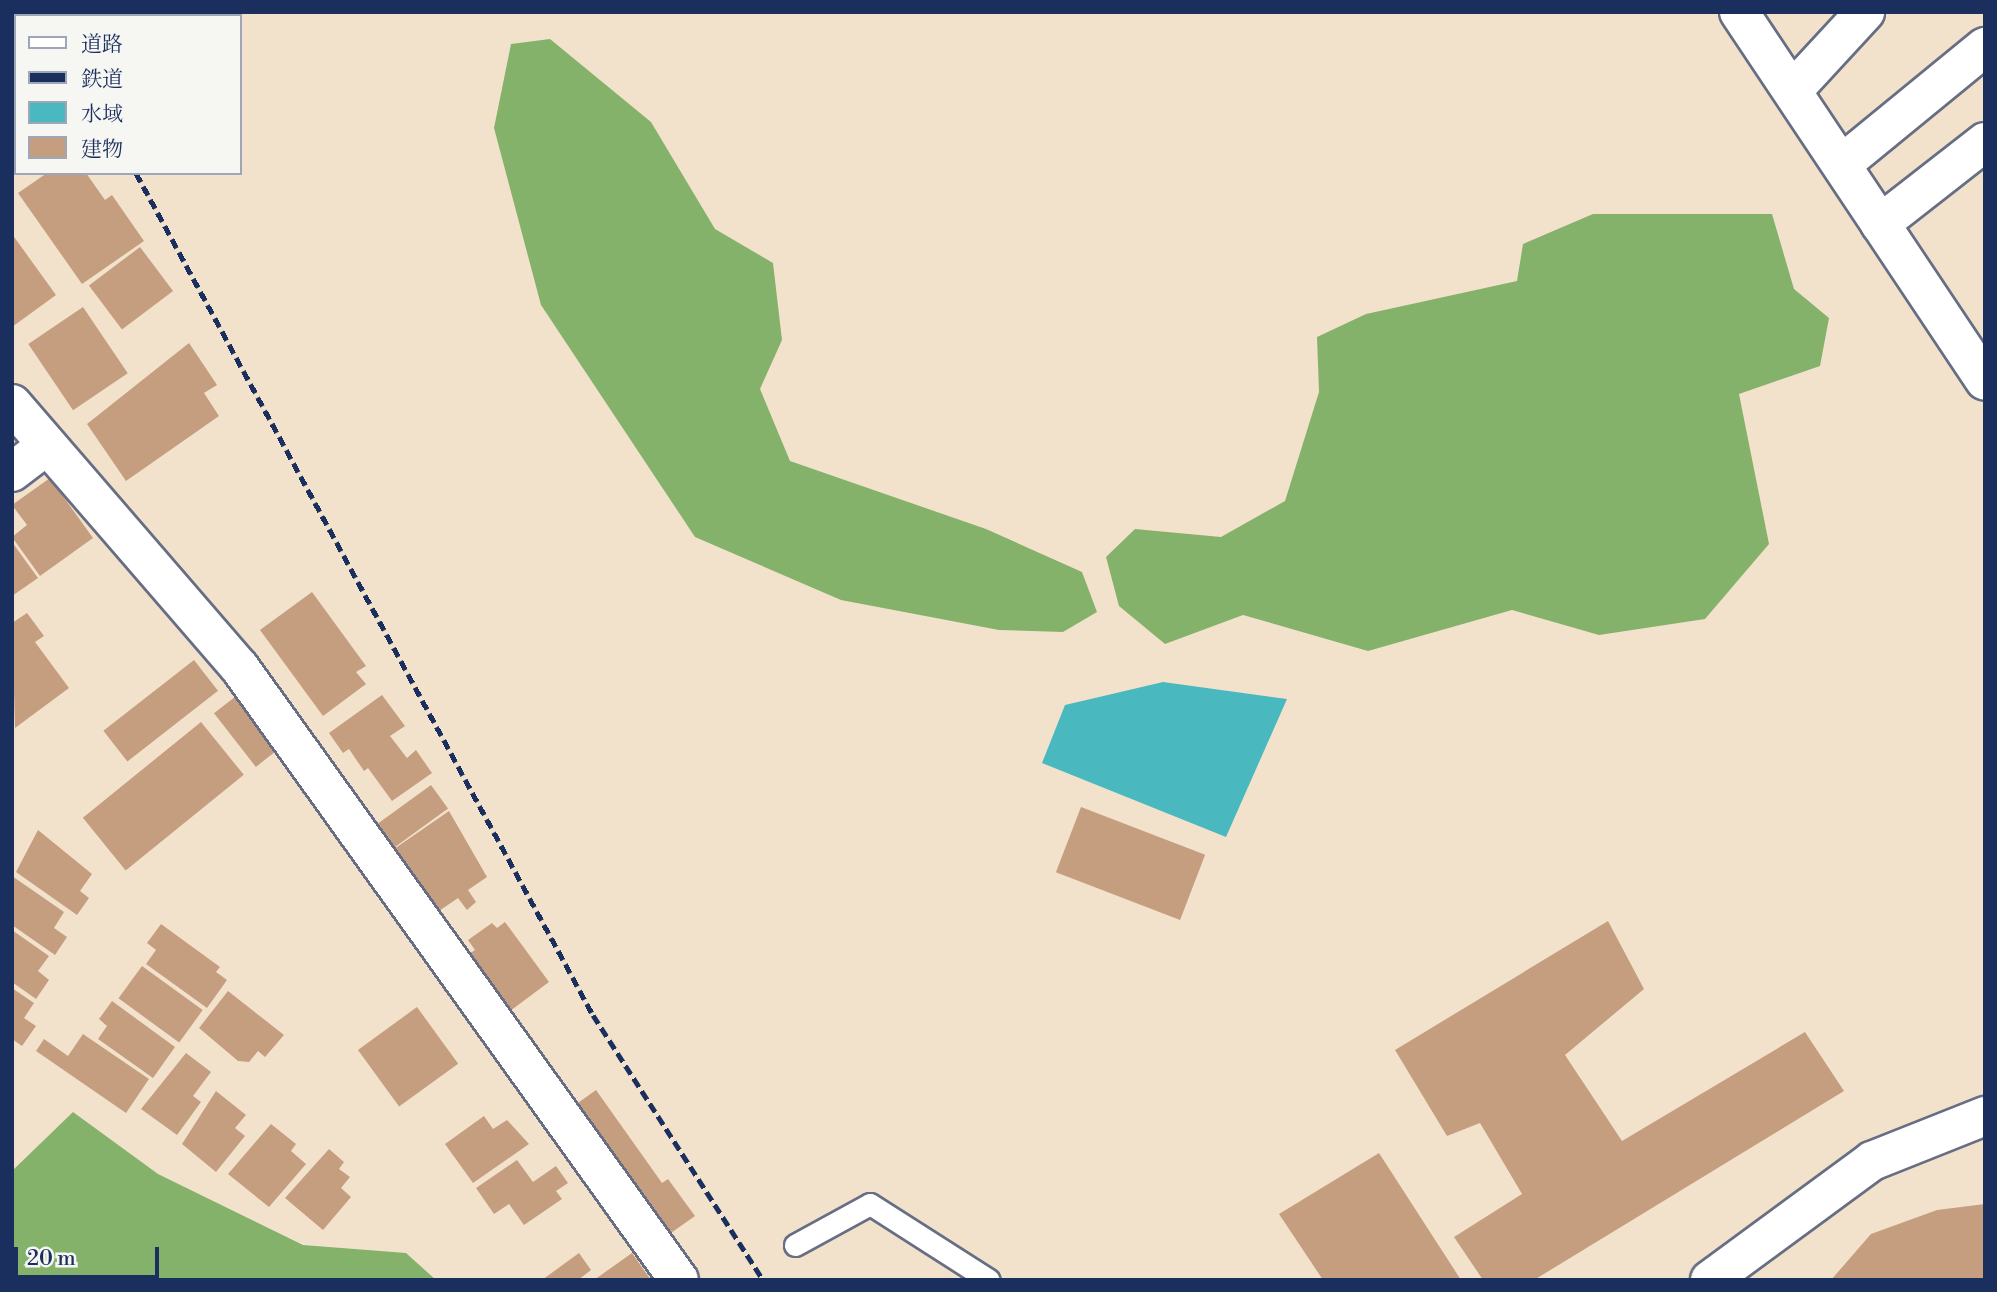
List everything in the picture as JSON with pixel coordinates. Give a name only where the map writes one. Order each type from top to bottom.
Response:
[{"type":"street","points":[[1739,12],[1794,89],[1985,382]]},
{"type":"street","points":[[1794,89],[1865,12]]},
{"type":"street","points":[[1842,164],[1985,47]]},
{"type":"street","points":[[1880,224],[1985,142]]},
{"type":"street","points":[[12,404],[240,668],[680,1280]]},
{"type":"street","points":[[12,472],[46,446]]},
{"type":"street","points":[[1710,1280],[1872,1161],[1985,1116]]},
{"type":"lane","points":[[795,1245],[870,1204],[989,1280]]},
{"type":"green space","points":[[550,39],[651,122],[715,229],[773,263],[782,340],[760,389],[790,461],[986,529],[1082,572],[1097,612],[1063,632],[999,630],[841,600],[695,537],[541,305],[494,128],[511,44]]},
{"type":"green space","points":[[1593,214],[1772,214],[1794,289],[1829,318],[1820,366],[1739,394],[1769,544],[1705,619],[1599,635],[1512,610],[1368,651],[1243,615],[1165,644],[1119,606],[1106,557],[1135,529],[1221,537],[1285,501],[1319,392],[1317,337],[1366,314],[1517,281],[1523,244]]},
{"type":"green space","points":[[73,1112],[158,1174],[303,1245],[406,1253],[436,1280],[12,1280],[12,1171]]},
{"type":"water","points":[[1163,682],[1287,699],[1226,837],[1042,763],[1065,705]]},
{"type":"building","points":[[12,39],[14,63],[12,82]]},
{"type":"building","points":[[44,175],[87,175],[105,200],[112,195],[144,241],[82,284],[18,193]]},
{"type":"building","points":[[12,234],[56,295],[12,327]]},
{"type":"building","points":[[140,247],[173,291],[122,329],[89,286]]},
{"type":"building","points":[[83,307],[128,373],[73,410],[28,344]]},
{"type":"building","points":[[189,343],[217,385],[204,393],[219,416],[126,481],[87,424]]},
{"type":"building","points":[[50,478],[93,538],[40,576],[12,537],[27,525],[12,505]]},
{"type":"building","points":[[12,542],[38,578],[12,596]]},
{"type":"building","points":[[312,592],[366,666],[356,672],[366,684],[323,716],[260,630]]},
{"type":"building","points":[[27,613],[44,636],[35,642],[69,688],[15,728],[12,623]]},
{"type":"building","points":[[194,660],[218,691],[127,762],[103,731]]},
{"type":"building","points":[[240,693],[282,747],[256,767],[214,713]]},
{"type":"building","points":[[382,695],[405,726],[390,736],[407,758],[416,750],[432,773],[392,801],[368,768],[364,771],[349,749],[343,753],[329,733]]},
{"type":"building","points":[[201,722],[244,775],[126,871],[83,818]]},
{"type":"building","points":[[431,785],[448,808],[395,847],[378,824]]},
{"type":"building","points":[[1081,807],[1205,855],[1180,920],[1056,872]]},
{"type":"building","points":[[449,811],[487,877],[468,890],[476,902],[467,910],[458,898],[439,911],[394,849]]},
{"type":"building","points":[[38,830],[92,874],[80,891],[89,898],[77,915],[16,872]]},
{"type":"building","points":[[12,876],[64,912],[54,928],[67,937],[55,955],[12,925]]},
{"type":"building","points":[[1608,921],[1644,989],[1565,1055],[1622,1141],[1805,1032],[1844,1091],[1534,1280],[1483,1280],[1454,1237],[1522,1194],[1480,1123],[1447,1136],[1395,1050]]},
{"type":"building","points":[[505,922],[549,982],[510,1011],[469,954],[475,950],[468,940],[492,923],[497,928]]},
{"type":"building","points":[[161,924],[220,967],[216,972],[227,980],[207,1008],[146,964],[156,950],[147,943]]},
{"type":"building","points":[[12,930],[49,956],[38,971],[49,980],[36,999],[12,982]]},
{"type":"building","points":[[142,966],[203,1010],[179,1042],[118,998]]},
{"type":"building","points":[[12,988],[34,1003],[24,1018],[36,1026],[22,1046],[12,1039]]},
{"type":"building","points":[[228,991],[284,1035],[265,1057],[258,1051],[249,1062],[238,1061],[199,1028]]},
{"type":"building","points":[[112,1001],[175,1047],[153,1078],[98,1039],[107,1026],[99,1019]]},
{"type":"building","points":[[417,1007],[458,1064],[399,1107],[358,1050]]},
{"type":"building","points":[[83,1034],[149,1079],[126,1113],[36,1051],[44,1039],[68,1056]]},
{"type":"building","points":[[186,1053],[211,1072],[193,1096],[201,1102],[177,1135],[141,1109]]},
{"type":"building","points":[[596,1090],[662,1183],[668,1179],[695,1216],[668,1235],[575,1105]]},
{"type":"building","points":[[216,1091],[246,1115],[235,1128],[245,1136],[216,1172],[182,1144]]},
{"type":"building","points":[[484,1116],[493,1129],[507,1120],[529,1144],[473,1183],[445,1144]]},
{"type":"building","points":[[271,1124],[296,1144],[291,1151],[306,1164],[269,1207],[228,1174]]},
{"type":"building","points":[[329,1149],[344,1162],[339,1169],[350,1177],[341,1188],[351,1197],[323,1230],[285,1198]]},
{"type":"building","points":[[1379,1153],[1461,1280],[1323,1280],[1279,1214]]},
{"type":"building","points":[[517,1160],[533,1182],[556,1166],[568,1183],[556,1191],[562,1199],[524,1225],[509,1204],[494,1214],[476,1188]]},
{"type":"building","points":[[1985,1204],[1985,1280],[1831,1280],[1871,1234],[1937,1210]]},
{"type":"building","points":[[579,1253],[591,1270],[578,1280],[542,1280]]},
{"type":"building","points":[[632,1253],[651,1280],[594,1280]]},
{"type":"railway","points":[[137,175],[593,1015],[763,1280]]}]
